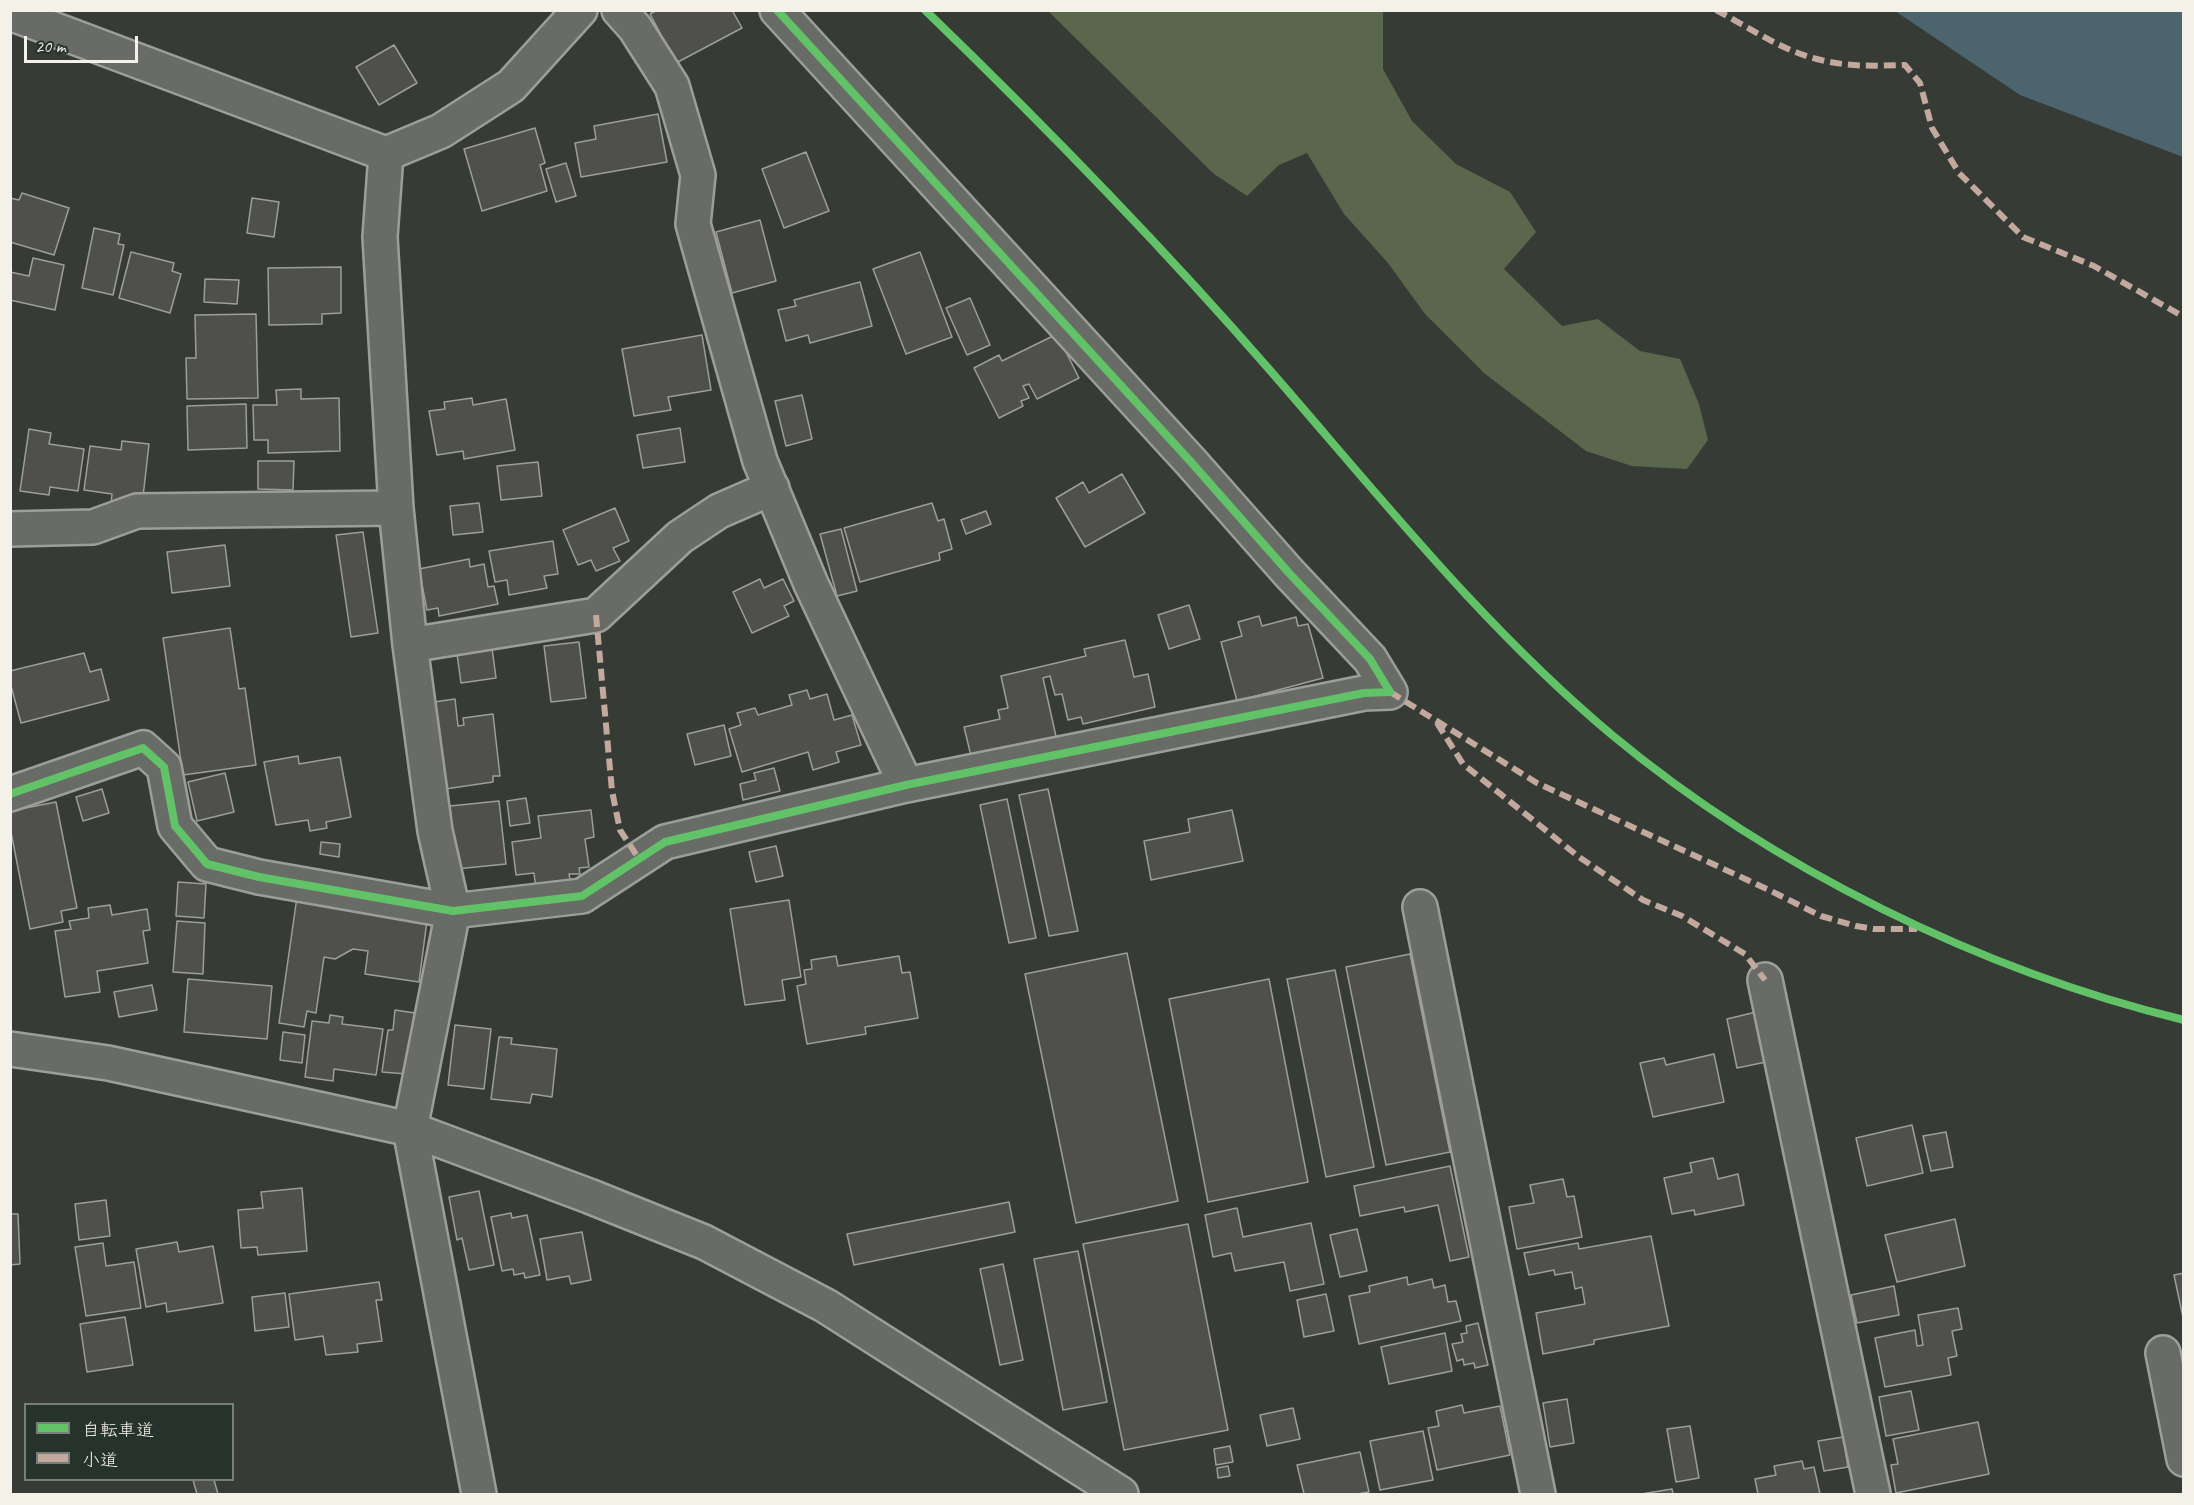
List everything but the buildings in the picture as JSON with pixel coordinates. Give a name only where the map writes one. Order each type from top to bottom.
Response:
[{"type":"street","points":[[10,13],[386,154],[441,132],[511,86],[580,10]]},
{"type":"street","points":[[619,10],[635,28],[672,86],[698,175],[693,225],[760,461],[811,584],[906,785]]},
{"type":"street","points":[[10,794],[143,748],[164,767],[174,826],[207,864],[259,877],[453,911],[582,896],[665,842],[906,785],[1364,693],[1390,692],[1370,659],[777,10]]},
{"type":"street","points":[[386,154],[380,237],[396,507],[410,645],[435,831],[453,911],[410,1129],[479,1494]]},
{"type":"street","points":[[410,645],[596,615],[680,537],[719,511],[772,488]]},
{"type":"street","points":[[10,529],[93,527],[137,511],[396,507]]},
{"type":"street","points":[[1420,907],[1538,1494]]},
{"type":"street","points":[[1765,980],[1873,1494]]},
{"type":"street","points":[[10,1049],[108,1063],[410,1129],[704,1242],[826,1306],[1121,1494]]},
{"type":"street","points":[[2163,1353],[2184,1459]]},
{"type":"green space","points":[[1048,11],[1383,11],[1383,69],[1412,121],[1456,164],[1510,192],[1536,232],[1504,269],[1562,326],[1598,319],[1640,351],[1680,359],[1699,404],[1708,440],[1687,469],[1632,466],[1586,451],[1484,373],[1425,314],[1388,263],[1344,214],[1307,153],[1279,165],[1247,196],[1214,174]]},
{"type":"water","points":[[1895,11],[2183,11],[2183,157],[2020,95]]},
{"type":"marked path","points":[[1716,10],[1767,39],[1807,56],[1852,65],[1905,65],[1920,83],[1932,128],[1959,173],[2023,237],[2094,266],[2184,317]]},
{"type":"marked path","points":[[596,615],[612,791],[620,830],[639,859]]},
{"type":"marked path","points":[[1390,692],[1537,783],[1821,916],[1874,929],[1917,929]]},
{"type":"marked path","points":[[1437,723],[1463,764],[1579,857],[1643,900],[1682,916],[1745,954],[1765,980]]},
{"type":"cycle path","points":[[10,794],[143,748],[164,767],[175,826],[207,864],[259,877],[453,911],[582,896],[665,842],[906,785],[1364,693],[1390,692],[1370,659],[777,10]]},
{"type":"cycle path","points":[[925,10],[1143,230],[1268,368],[1475,605],[1519,650],[1612,735],[1674,783],[1740,829],[1810,871],[1882,909],[2032,974],[2108,999],[2184,1020]]}]
